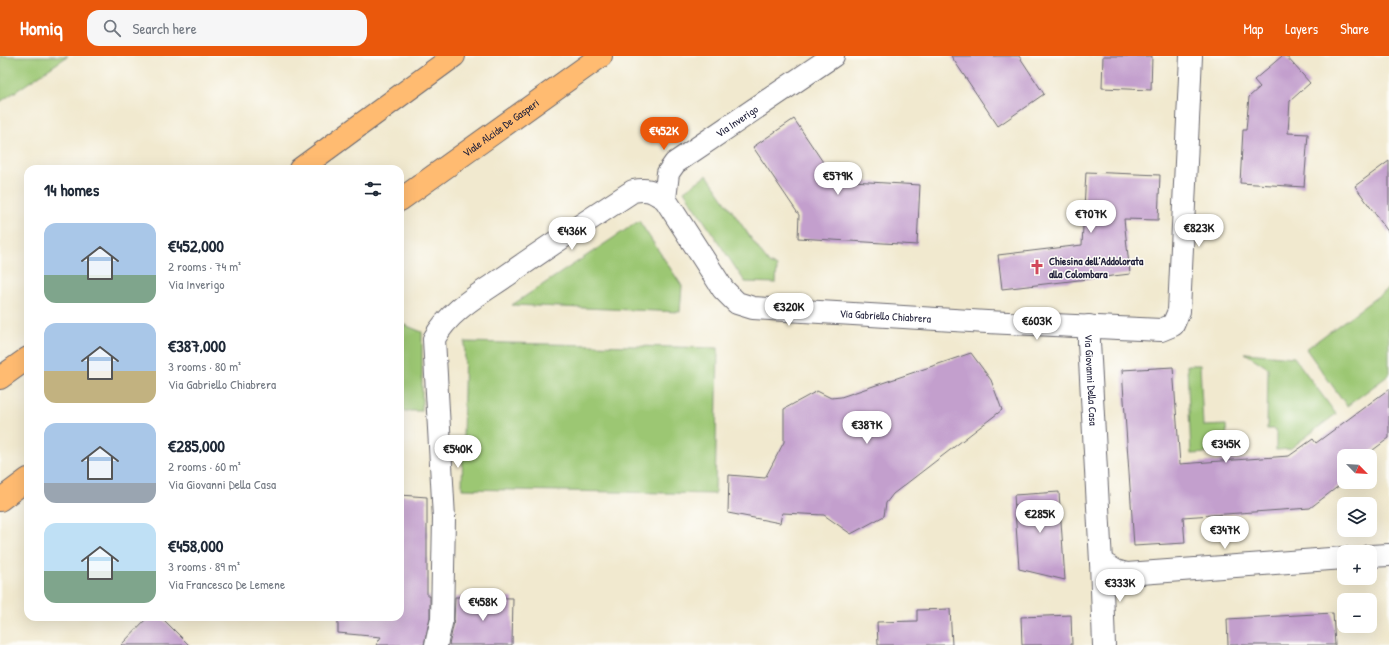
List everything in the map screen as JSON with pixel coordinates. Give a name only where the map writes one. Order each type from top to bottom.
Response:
[{"type":"highway","points":[[305,165],[454,56]]},
{"type":"highway","name":"Viale Alcide De Gasperi","points":[[404,197],[601,56]]},
{"type":"highway","points":[[0,378],[24,361]]},
{"type":"highway","points":[[0,495],[24,480]]},
{"type":"highway","points":[[0,500],[24,481]]},
{"type":"street","name":"Via Inverigo","points":[[665,199],[668,174],[675,164],[833,56]]},
{"type":"street","name":"Via Giovanni Della Casa","points":[[1104,645],[1089,326],[1161,330],[1173,324],[1179,311],[1191,56]]},
{"type":"street","points":[[436,645],[442,619],[444,518],[434,340],[440,328],[452,315],[481,294],[539,253],[633,191],[644,189],[665,199]]},
{"type":"street","name":"Via Gabriello Chiabrera","points":[[665,199],[723,289],[737,303],[753,308],[987,322],[1089,326]]},
{"type":"street","points":[[1377,556],[1389,555]]},
{"type":"street","points":[[1101,562],[1116,571],[1127,574],[1337,559]]},
{"type":"green space","points":[[0,56],[68,56],[0,102]]},
{"type":"green space","points":[[707,175],[762,254],[769,263],[777,267],[776,283],[745,282],[684,191]]},
{"type":"green space","points":[[639,221],[682,286],[680,312],[512,305]]},
{"type":"green space","points":[[1389,288],[1389,375],[1347,406],[1306,349]]},
{"type":"green space","points":[[404,325],[422,332],[422,411],[404,411]]},
{"type":"green space","points":[[465,342],[718,348],[715,494],[462,489]]},
{"type":"green space","points":[[1245,353],[1294,357],[1336,414],[1290,449],[1276,450],[1276,429],[1267,429],[1268,368]]},
{"type":"green space","points":[[1187,365],[1200,365],[1203,426],[1226,425],[1228,452],[1191,454]]},
{"type":"building","points":[[951,56],[1019,56],[1044,94],[998,126]]},
{"type":"building","points":[[1103,56],[1152,56],[1151,90],[1102,88]]},
{"type":"building","points":[[1282,56],[1286,56],[1310,83],[1290,101],[1288,133],[1308,134],[1304,187],[1240,183],[1243,130],[1246,130],[1249,97],[1260,87],[1254,80]]},
{"type":"building","points":[[794,119],[835,180],[920,185],[917,245],[798,238],[799,215],[753,147]]},
{"type":"building","points":[[1389,161],[1389,233],[1355,186]]},
{"type":"building","points":[[1086,172],[1160,175],[1158,220],[1124,219],[1130,274],[1002,289],[998,255],[1082,245]]},
{"type":"building","points":[[971,353],[991,380],[1002,410],[893,494],[886,503],[884,516],[851,534],[824,515],[782,513],[780,523],[728,513],[729,475],[765,478],[784,442],[784,409],[817,391],[831,398],[841,397]]},
{"type":"building","points":[[1173,367],[1180,464],[1289,456],[1313,439],[1316,443],[1389,389],[1389,438],[1374,449],[1337,449],[1337,487],[1310,508],[1183,517],[1185,543],[1134,546],[1122,370]]},
{"type":"building","points":[[1059,492],[1065,580],[1019,569],[1014,495]]},
{"type":"building","points":[[404,495],[427,497],[427,596],[430,596],[430,617],[424,645],[376,645],[381,637],[338,633],[338,621],[404,621]]},
{"type":"building","points":[[455,597],[513,598],[512,645],[449,645],[454,622]]},
{"type":"building","points":[[950,609],[952,645],[878,645],[877,622],[917,621],[917,610]]},
{"type":"building","points":[[1333,613],[1335,645],[1228,645],[1227,619]]},
{"type":"building","points":[[1071,615],[1072,645],[1022,645],[1021,617]]},
{"type":"building","points":[[144,621],[165,621],[189,645],[121,645]]},
{"type":"place","name":"Chiesina dell’Addolorata alla Colombara","points":[[1037,267]]}]
